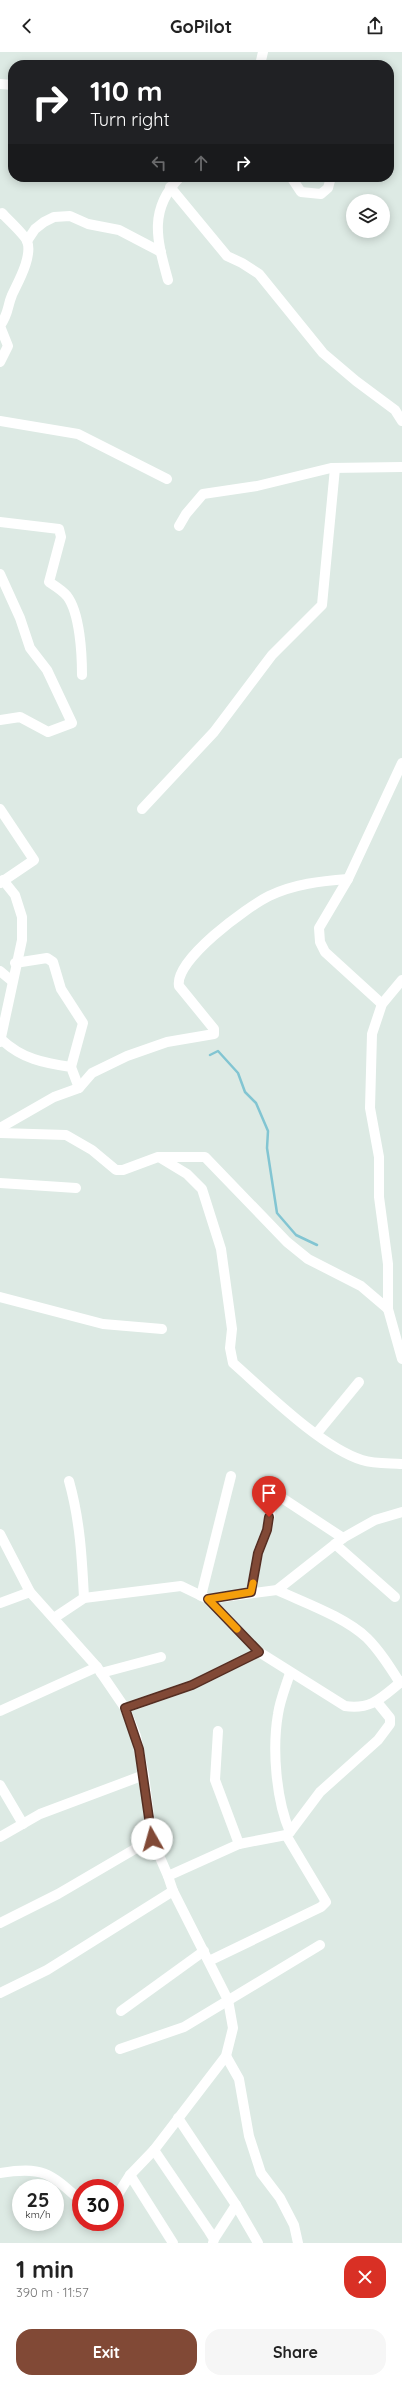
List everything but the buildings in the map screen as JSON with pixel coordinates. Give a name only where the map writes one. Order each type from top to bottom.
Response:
[{"type":"street","points":[[168,280],[158,238],[159,212],[162,201],[170,187],[175,182]]},
{"type":"street","points":[[294,182],[301,192],[321,194],[328,188],[330,182]]},
{"type":"street","points":[[170,187],[212,240],[227,256],[242,262],[259,274],[323,353],[356,382],[396,410],[402,421]]},
{"type":"street","points":[[0,214],[2,213],[27,241],[28,251],[22,277],[12,296],[8,315],[0,326],[8,346],[0,362]]},
{"type":"street","points":[[27,241],[35,229],[44,222],[54,217],[70,216],[88,224],[119,230],[161,252]]},
{"type":"street","points":[[0,421],[78,434],[167,479]]},
{"type":"street","points":[[179,526],[186,514],[203,494],[257,486],[335,468],[402,467]]},
{"type":"street","points":[[142,809],[214,732],[272,655],[322,605],[335,468]]},
{"type":"street","points":[[0,522],[59,529],[61,537],[50,582],[66,595],[74,610],[82,643],[82,675]]},
{"type":"street","points":[[0,574],[20,618],[30,648],[47,670],[72,723],[48,732],[20,717],[0,717]]},
{"type":"street","points":[[382,1004],[325,952],[320,942],[319,928],[348,879],[402,762]]},
{"type":"street","points":[[0,809],[34,860],[2,882],[16,895],[22,917],[22,940],[12,981],[1,1040],[13,1050],[32,1059],[72,1067]]},
{"type":"street","points":[[0,1128],[54,1097],[79,1088],[92,1073],[127,1056],[167,1042],[214,1034],[214,1030],[179,986],[179,977],[192,956],[251,906],[269,896],[311,882],[348,879]]},
{"type":"street","points":[[16,962],[47,958],[53,962],[58,984],[83,1023],[83,1030],[72,1067],[79,1088]]},
{"type":"street","points":[[0,971],[12,981]]},
{"type":"street","points":[[402,980],[382,1004],[372,1034],[370,1108],[379,1157],[379,1197],[388,1264],[388,1309],[402,1359]]},
{"type":"street","points":[[0,1133],[66,1135],[92,1150],[116,1170],[123,1170],[158,1157],[205,1157],[287,1242],[308,1259],[361,1286],[388,1309]]},
{"type":"street","points":[[158,1157],[187,1174],[202,1189],[221,1249],[232,1329],[230,1348],[233,1363],[306,1426],[345,1452],[363,1460],[402,1464]]},
{"type":"street","points":[[0,1183],[76,1188]]},
{"type":"street","points":[[0,1297],[103,1324],[162,1329]]},
{"type":"street","points":[[317,1433],[359,1382]]},
{"type":"street","points":[[205,1598],[231,1476]]},
{"type":"street","points":[[69,1481],[76,1506],[80,1532],[84,1598]]},
{"type":"street","points":[[251,1592],[258,1553],[267,1530],[271,1505],[276,1494],[339,1541],[395,1597]]},
{"type":"street","points":[[277,1590],[339,1541],[375,1520],[402,1512]]},
{"type":"street","points":[[1,1540],[30,1592],[99,1670],[112,1692],[125,1708],[136,1736],[144,1775],[152,1839],[173,1891],[228,2000],[233,2028],[226,2056],[154,2150],[130,2175],[124,2185]]},
{"type":"street","points":[[54,1618],[84,1598],[181,1586],[205,1598],[259,1652],[345,1706],[359,1708],[377,1702],[401,1682],[385,1659],[366,1637],[342,1621],[277,1590],[205,1598]]},
{"type":"street","points":[[0,1603],[30,1592]]},
{"type":"street","points":[[125,1708],[192,1685],[259,1652]]},
{"type":"street","points":[[0,1711],[99,1670],[161,1657]]},
{"type":"street","points":[[209,1961],[321,1907],[326,1902],[288,1833],[278,1799],[276,1729],[279,1708],[290,1672]]},
{"type":"street","points":[[168,1876],[238,1844],[288,1833],[320,1792],[378,1740],[390,1724],[390,1718],[377,1702]]},
{"type":"street","points":[[218,1731],[214,1780],[238,1844]]},
{"type":"street","points":[[0,1837],[40,1814],[144,1775]]},
{"type":"street","points":[[0,1785],[23,1824]]},
{"type":"street","points":[[0,1923],[58,1894],[152,1839]]},
{"type":"street","points":[[0,1993],[47,1970],[173,1891]]},
{"type":"street","points":[[120,2049],[184,2027],[320,1945]]},
{"type":"street","points":[[121,2011],[204,1951]]},
{"type":"street","points":[[226,2056],[239,2079],[249,2136],[261,2174],[280,2198],[294,2225],[298,2243]]},
{"type":"street","points":[[178,2118],[236,2205],[258,2243]]},
{"type":"street","points":[[154,2150],[213,2241],[236,2205]]},
{"type":"street","points":[[0,2173],[22,2170],[46,2173],[53,2176],[72,2193]]},
{"type":"street","points":[[130,2175],[173,2243]]},
{"type":"waterway","points":[[210,1055],[218,1051],[238,1073],[245,1092],[256,1103],[268,1131],[267,1148],[277,1213],[296,1235],[317,1245]]},
{"type":"slow traffic","points":[[237,1629],[208,1599],[251,1592],[253,1583]]},
{"type":"route","points":[[152,1839],[144,1775],[139,1749],[136,1736],[125,1708],[192,1685],[259,1652],[208,1599],[251,1592],[258,1553],[267,1530],[269,1517]]}]
